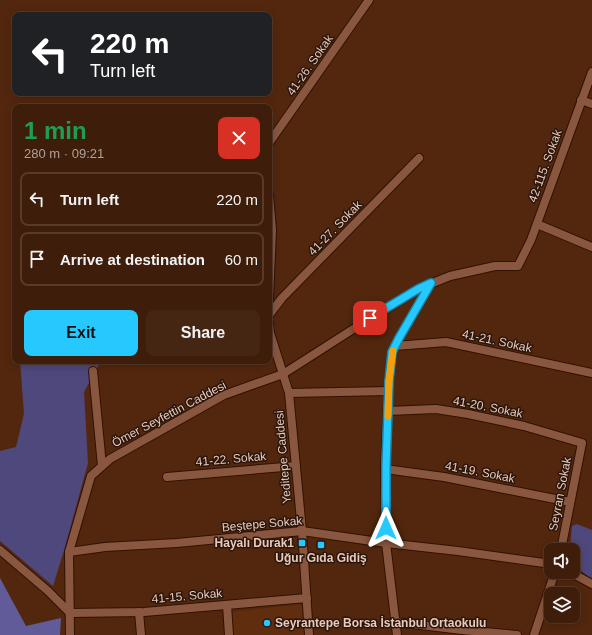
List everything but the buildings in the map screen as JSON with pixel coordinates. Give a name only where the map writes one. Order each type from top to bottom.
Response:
[{"type":"street","name":"41-26. Sokak","points":[[272,139],[369,0]]},
{"type":"street","name":"42-115. Sokak","points":[[518,266],[531,240],[592,72]]},
{"type":"street","points":[[581,100],[592,104]]},
{"type":"street","name":"41-27. Sokak","points":[[272,311],[282,298],[419,158]]},
{"type":"street","points":[[537,224],[592,247]]},
{"type":"street","name":"Ömer Seyfettin Caddesi","points":[[70,635],[69,552],[90,476],[110,459],[224,395],[283,374],[418,289],[450,276],[480,269],[495,266],[518,266]]},
{"type":"street","points":[[397,635],[386,543],[386,469],[392,352],[431,283]]},
{"type":"street","points":[[272,339],[283,374]]},
{"type":"street","name":"41-21. Sokak","points":[[395,346],[446,342],[592,373]]},
{"type":"street","points":[[93,371],[102,466]]},
{"type":"street","name":"Yeditepe Caddesi","points":[[283,374],[289,393],[302,531],[309,635]]},
{"type":"street","points":[[289,393],[389,391]]},
{"type":"street","name":"41-20. Sokak","points":[[388,411],[436,409],[468,414],[524,426],[582,443]]},
{"type":"street","name":"Seyran Sokak","points":[[562,543],[582,443]]},
{"type":"street","name":"41-22. Sokak","points":[[168,477],[296,466]]},
{"type":"street","name":"41-19. Sokak","points":[[386,469],[444,476],[570,502]]},
{"type":"street","name":"Beştepe Sokak","points":[[69,552],[105,547],[177,543],[302,531],[386,543],[458,550],[544,563]]},
{"type":"street","points":[[0,550],[48,590],[70,613]]},
{"type":"street","points":[[580,577],[592,584]]},
{"type":"street","points":[[534,635],[553,579]]},
{"type":"street","name":"41-15. Sokak","points":[[70,613],[139,612],[307,598]]},
{"type":"street","points":[[227,605],[229,635]]},
{"type":"street","points":[[139,612],[141,635]]},
{"type":"street","points":[[396,622],[517,635]]},
{"type":"shaded area","points":[[20,364],[99,364],[84,392],[88,463],[53,586],[0,541],[0,451],[16,447],[24,414]]},
{"type":"shaded area","points":[[577,524],[592,530],[592,579],[580,570],[580,543],[571,543],[572,526]]},
{"type":"shaded area","points":[[0,578],[26,626],[61,618],[60,635],[0,635]]},
{"type":"shaded area","name":"Seyrantepe Borsa İstanbul Ortaokulu","points":[[303,604],[305,635],[232,635],[230,612]]},
{"type":"slow traffic","points":[[388,416],[389,381],[393,351]]},
{"type":"place","name":"Hayalı Durak1","points":[[302,543]]},
{"type":"place","name":"Uğur Gıda Gidiş","points":[[321,545]]},
{"type":"place","name":"Seyrantepe Borsa İstanbul Ortaokulu","points":[[267,623]]},
{"type":"route","points":[[370,318],[418,289],[431,283],[392,352],[389,381],[386,467],[386,528]]}]
